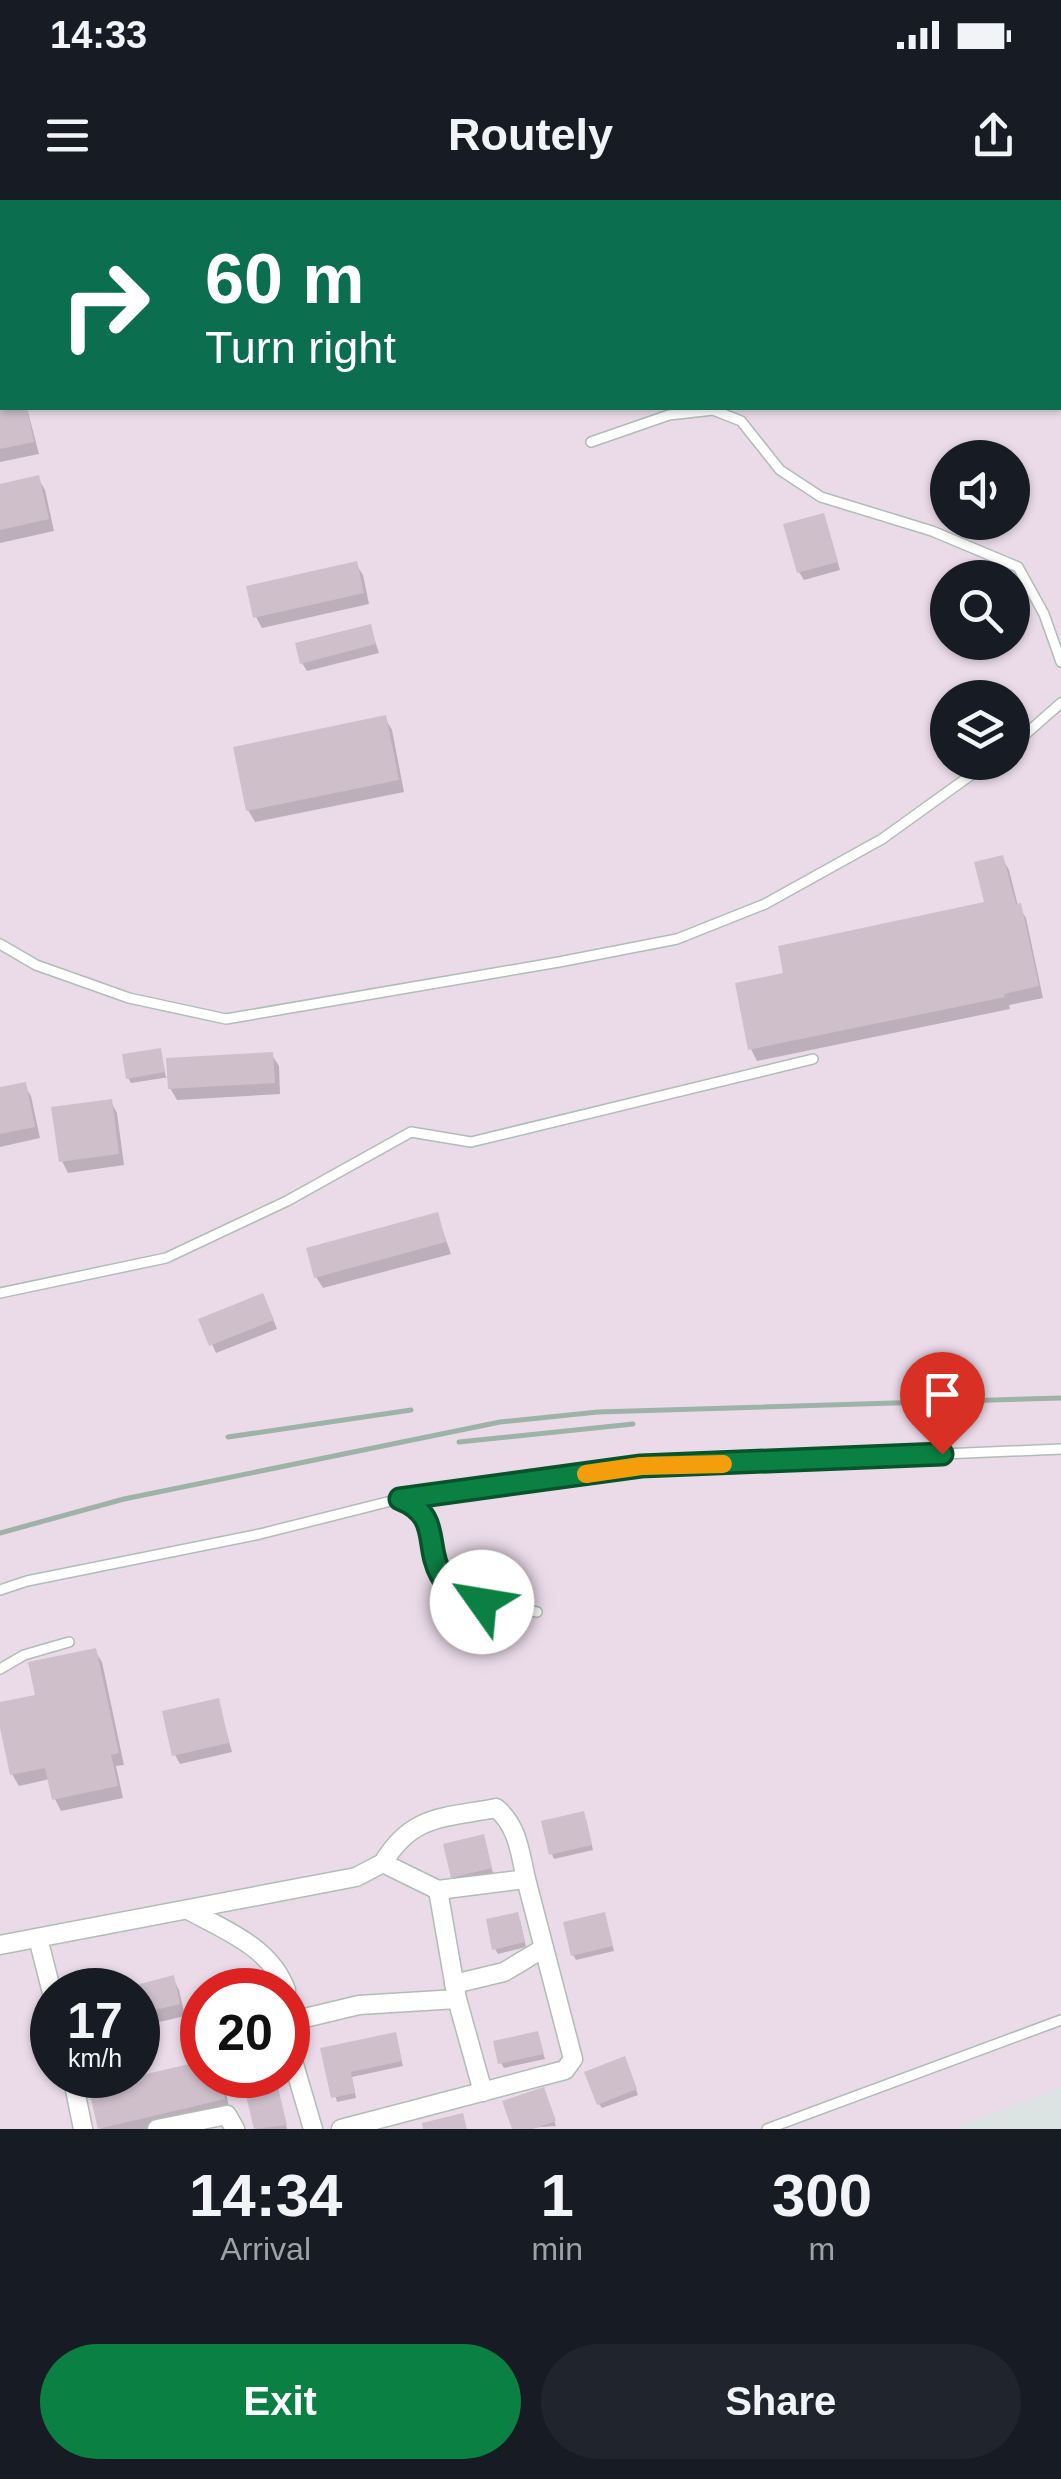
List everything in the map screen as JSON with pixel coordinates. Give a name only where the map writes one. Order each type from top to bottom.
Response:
[{"type":"street","points":[[0,1945],[356,1877],[383,1864],[409,1830],[424,1823],[496,1808],[514,1827],[573,2059],[565,2070],[341,2129]]},
{"type":"street","points":[[383,1864],[438,1890],[526,1879]]},
{"type":"street","points":[[438,1890],[456,1992],[484,2092]]},
{"type":"street","points":[[190,1911],[246,1942],[275,1968]]},
{"type":"street","points":[[38,1938],[46,1968]]},
{"type":"street","points":[[310,2017],[360,2005],[456,1992],[504,1972],[544,1948]]},
{"type":"street","points":[[77,2098],[83,2129]]},
{"type":"street","points":[[304,2098],[313,2129]]},
{"type":"street","points":[[157,2129],[227,2115],[234,2129]]},
{"type":"lane","points":[[591,442],[669,415],[713,410],[741,421],[780,470],[821,497],[932,531],[1018,567],[1044,614],[1061,662]]},
{"type":"lane","points":[[1030,730],[1061,703]]},
{"type":"lane","points":[[0,944],[36,965],[129,998],[226,1020],[677,940],[765,904],[882,839],[965,780]]},
{"type":"lane","points":[[0,1292],[166,1258],[286,1201],[411,1132],[471,1142],[813,1059]]},
{"type":"lane","points":[[0,1590],[27,1581],[260,1534],[400,1499],[641,1466],[1061,1449]]},
{"type":"lane","points":[[400,1499],[423,1514],[440,1574],[454,1590],[482,1602],[537,1612]]},
{"type":"lane","points":[[0,1669],[24,1654],[70,1642]]},
{"type":"lane","points":[[767,2129],[1061,2020]]},
{"type":"shaded area","points":[[1061,2088],[1061,2129],[951,2129]]},
{"type":"building","points":[[0,410],[27,410],[34,442],[0,449]]},
{"type":"building","points":[[39,475],[49,519],[0,530],[0,484]]},
{"type":"building","points":[[824,513],[838,562],[797,573],[783,524]]},
{"type":"building","points":[[357,561],[364,593],[253,618],[246,586]]},
{"type":"building","points":[[371,624],[376,644],[300,664],[295,643]]},
{"type":"building","points":[[386,715],[399,780],[246,811],[233,747]]},
{"type":"building","points":[[1003,855],[1016,904],[1021,903],[1039,986],[1004,994],[1005,997],[748,1050],[735,983],[783,973],[778,946],[984,902],[974,862]]},
{"type":"building","points":[[161,1048],[165,1072],[126,1079],[122,1054]]},
{"type":"building","points":[[273,1052],[275,1083],[168,1089],[166,1058]]},
{"type":"building","points":[[26,1082],[35,1127],[0,1134],[0,1087]]},
{"type":"building","points":[[112,1099],[119,1154],[59,1162],[51,1107]]},
{"type":"building","points":[[438,1212],[446,1242],[314,1278],[306,1248]]},
{"type":"building","points":[[263,1293],[274,1320],[209,1346],[198,1319]]},
{"type":"building","points":[[96,1648],[119,1753],[111,1755],[118,1786],[52,1800],[45,1768],[10,1775],[0,1728],[0,1702],[35,1695],[28,1662]]},
{"type":"building","points":[[219,1698],[229,1743],[172,1756],[162,1711]]},
{"type":"building","points":[[584,1811],[592,1845],[549,1855],[541,1821]]},
{"type":"building","points":[[484,1834],[492,1868],[451,1878],[443,1844]]},
{"type":"building","points":[[518,1912],[525,1942],[492,1950],[486,1919]]},
{"type":"building","points":[[605,1912],[613,1946],[571,1956],[563,1922]]},
{"type":"building","points":[[174,1975],[180,2004],[160,2009],[160,1979]]},
{"type":"building","points":[[538,2031],[544,2054],[498,2064],[493,2041]]},
{"type":"building","points":[[396,2032],[402,2061],[351,2072],[355,2093],[331,2098],[320,2048]]},
{"type":"building","points":[[625,2056],[637,2089],[597,2105],[584,2072]]},
{"type":"building","points":[[180,2066],[180,2098],[225,2099],[98,2129],[91,2098],[160,2098],[160,2071]]},
{"type":"building","points":[[544,2087],[556,2121],[533,2129],[512,2129],[502,2101]]},
{"type":"building","points":[[247,2098],[281,2098],[287,2125],[254,2129]]},
{"type":"building","points":[[463,2113],[467,2129],[423,2129],[422,2123]]},
{"type":"railway","points":[[0,1533],[124,1499],[500,1422],[598,1412],[1061,1398]]},
{"type":"railway","points":[[228,1437],[411,1410]]},
{"type":"railway","points":[[459,1442],[633,1424]]},
{"type":"slow traffic","points":[[586,1474],[641,1466],[723,1464]]},
{"type":"route","points":[[482,1602],[454,1590],[440,1574],[423,1514],[400,1499],[641,1466],[942,1454]]}]
